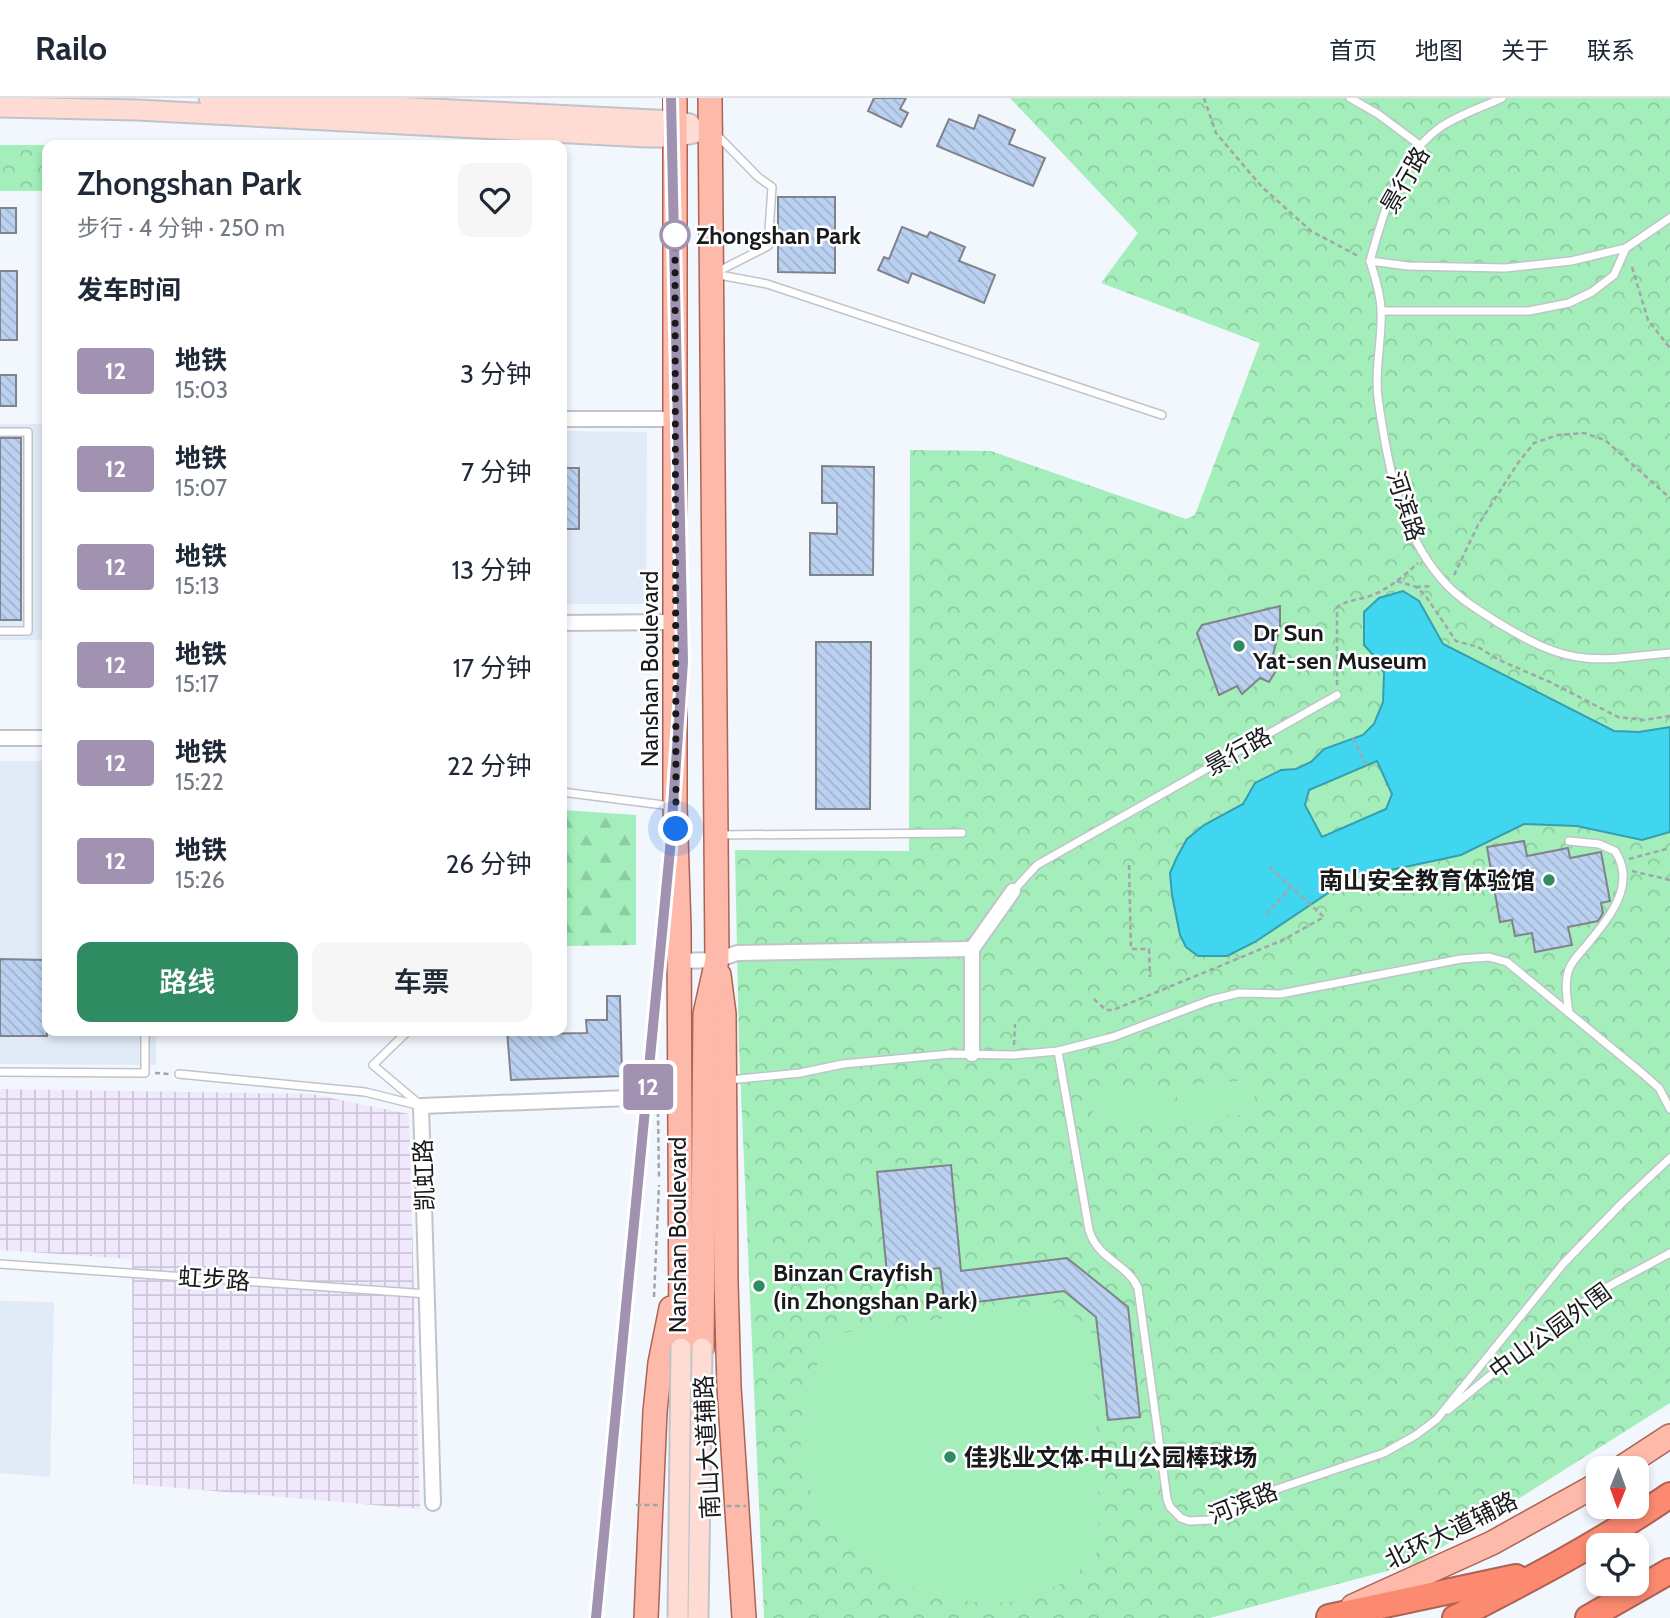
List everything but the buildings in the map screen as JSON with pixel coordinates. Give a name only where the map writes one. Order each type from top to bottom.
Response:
[{"type":"highway","points":[[1455,1618],[1548,1571],[1670,1495]]},
{"type":"highway","points":[[1327,1617],[1548,1571]]},
{"type":"highway","points":[[1588,1618],[1670,1571]]},
{"type":"main road","name":"Nanshan Boulevard","points":[[692,1348],[692,1256],[705,1014],[717,960],[710,98]]},
{"type":"main road","name":"Nanshan Boulevard","points":[[675,119],[675,807],[678,961],[668,1096],[692,1256]]},
{"type":"main road","name":"南山大道辅路","points":[[717,960],[724,1014],[729,1387],[742,1618]]},
{"type":"main road","name":"南山大道辅路","points":[[645,1614],[660,1363],[692,1256]]},
{"type":"main road","points":[[1639,1456],[1670,1436]]},
{"type":"main road","name":"北环大道辅路","points":[[1327,1617],[1492,1543],[1586,1491]]},
{"type":"street","points":[[209,98],[361,108]]},
{"type":"street","points":[[0,107],[156,104],[361,108],[675,119],[712,129]]},
{"type":"street","points":[[567,419],[675,419]]},
{"type":"street","points":[[567,623],[675,622]]},
{"type":"street","points":[[0,738],[42,738]]},
{"type":"street","points":[[972,1054],[972,949],[1013,891]]},
{"type":"street","points":[[678,961],[717,960],[737,953],[972,949]]},
{"type":"street","name":"凯虹路","points":[[433,1503],[421,1106],[668,1096]]},
{"type":"street","name":"Nanshan Boulevard","points":[[678,1618],[692,1348]]},
{"type":"street","name":"Nanshan Boulevard","points":[[692,1348],[698,1618]]},
{"type":"lane","points":[[1350,98],[1378,114],[1421,146]]},
{"type":"lane","name":"景行路","points":[[1370,261],[1386,203],[1415,152],[1439,128],[1502,98]]},
{"type":"lane","points":[[712,129],[758,177],[772,187],[768,246],[713,274]]},
{"type":"lane","points":[[1370,261],[1408,266],[1505,268],[1571,261],[1626,248],[1670,218]]},
{"type":"lane","points":[[1381,311],[1528,310],[1569,303],[1592,292],[1614,275],[1626,248]]},
{"type":"lane","name":"河滨路","points":[[1370,261],[1379,290],[1381,311],[1377,360],[1378,396],[1401,505],[1424,557],[1448,586],[1480,611],[1545,649],[1587,658],[1670,653]]},
{"type":"lane","points":[[713,274],[767,284],[1162,415]]},
{"type":"lane","points":[[0,432],[29,432],[28,631],[0,631]]},
{"type":"lane","name":"景行路","points":[[1013,891],[1037,865],[1336,695]]},
{"type":"lane","points":[[567,793],[675,807]]},
{"type":"lane","points":[[718,835],[962,834]]},
{"type":"lane","points":[[1569,841],[1599,844],[1615,851],[1624,869],[1620,897],[1612,915],[1570,966],[1565,985],[1569,1013]]},
{"type":"lane","points":[[725,1081],[951,1054],[1014,1055],[1058,1051],[1113,1037],[1212,1000],[1239,993],[1280,994],[1461,959],[1489,957],[1507,962],[1643,1073],[1658,1088],[1670,1109]]},
{"type":"lane","points":[[0,1072],[145,1073],[145,1036]]},
{"type":"lane","points":[[403,1036],[373,1065],[421,1106]]},
{"type":"lane","name":"河滨路","points":[[1058,1051],[1092,1238],[1099,1251],[1130,1276],[1138,1288],[1167,1499],[1175,1514],[1189,1521],[1210,1520],[1268,1492],[1384,1453],[1416,1435],[1437,1419],[1563,1264],[1621,1203],[1670,1158]]},
{"type":"lane","points":[[179,1074],[365,1092],[421,1106]]},
{"type":"lane","name":"中山公园外围","points":[[1437,1419],[1557,1321],[1598,1292],[1670,1253]]},
{"type":"lane","name":"虹步路","points":[[0,1264],[428,1294]]},
{"type":"path","points":[[1203,98],[1216,133],[1262,187],[1311,231],[1370,261]]},
{"type":"path","points":[[1626,248],[1648,320],[1670,348]]},
{"type":"path","points":[[1397,582],[1416,587],[1448,586],[1478,525],[1518,463],[1535,443],[1558,435],[1584,433],[1605,440],[1670,498]]},
{"type":"path","points":[[1336,695],[1337,607],[1349,600],[1375,594],[1397,582],[1424,557]]},
{"type":"path","points":[[1416,587],[1425,595],[1449,634],[1456,640],[1478,647],[1499,660],[1543,678],[1618,717],[1644,720],[1670,716]]},
{"type":"path","points":[[1353,738],[1367,765]]},
{"type":"path","points":[[1621,860],[1656,854],[1670,848]]},
{"type":"path","points":[[1094,999],[1105,1010],[1113,1010],[1283,940],[1324,917],[1267,864]]},
{"type":"path","points":[[1129,865],[1131,949],[1149,949],[1150,977]]},
{"type":"path","points":[[1624,869],[1670,880]]},
{"type":"path","points":[[1266,914],[1292,887]]},
{"type":"path","points":[[1014,1055],[1015,1024]]},
{"type":"path","points":[[145,1073],[179,1074]]},
{"type":"path","points":[[653,1304],[668,1096]]},
{"type":"shaded area","points":[[0,424],[42,424],[42,640],[0,640]]},
{"type":"shaded area","points":[[567,431],[647,432],[646,604],[567,604]]},
{"type":"shaded area","points":[[0,761],[42,761],[42,1036],[156,1036],[156,1065],[0,1064]]},
{"type":"shaded area","points":[[0,1089],[311,1094],[409,1114],[420,1509],[133,1484],[132,1259],[0,1250]]},
{"type":"shaded area","points":[[0,1301],[54,1302],[50,1477],[0,1473]]},
{"type":"green space","points":[[1010,98],[1670,98],[1670,1403],[1417,1563],[1210,1618],[764,1618],[739,1046],[735,850],[909,851],[910,450],[991,451],[1186,519],[1195,515],[1260,343],[1101,283],[1138,233]]},
{"type":"green space","points":[[0,145],[42,145],[42,191],[0,191]]},
{"type":"green space","points":[[567,810],[636,815],[636,945],[567,946]]},
{"type":"green space","points":[[1253,1080],[1256,1114],[1179,1119],[1176,1085]]},
{"type":"green space","points":[[1168,1086],[1170,1120],[1093,1125],[1091,1091]]},
{"type":"green space","name":"佳兆业文体·中山公园棒球场","points":[[1056,1303],[1091,1328],[1098,1459],[1099,1550],[1075,1574],[1036,1596],[1025,1600],[980,1602],[937,1596],[897,1581],[862,1560],[833,1531],[813,1497],[802,1457],[802,1413],[807,1392],[819,1362],[835,1334]]},
{"type":"water","points":[[1403,591],[1419,601],[1443,644],[1614,731],[1639,732],[1670,727],[1670,832],[1642,840],[1577,826],[1524,824],[1461,855],[1349,879],[1255,942],[1227,956],[1198,956],[1186,947],[1180,935],[1170,873],[1177,857],[1187,839],[1204,825],[1243,804],[1255,783],[1281,770],[1296,769],[1311,762],[1324,749],[1363,735],[1374,724],[1383,702],[1384,673],[1376,658],[1364,645],[1364,612],[1379,598]],"holes":[[[1377,761],[1392,794],[1386,809],[1322,837],[1305,805],[1309,790]]]},
{"type":"metro line","name":"12","points":[[596,1618],[670,850],[683,662],[671,98]]},
{"type":"place","name":"Zhongshan Park","points":[[675,235]]},
{"type":"place","name":"Dr Sun Yat-sen Museum","points":[[1239,646]]},
{"type":"place","name":"南山安全教育体验馆","points":[[1549,880]]},
{"type":"place","name":"Binzan Crayfish (in Zhongshan Park)","points":[[759,1286]]},
{"type":"place","name":"佳兆业文体·中山公园棒球场","points":[[950,1457]]},
{"type":"route","points":[[675,235],[676,829]]}]
